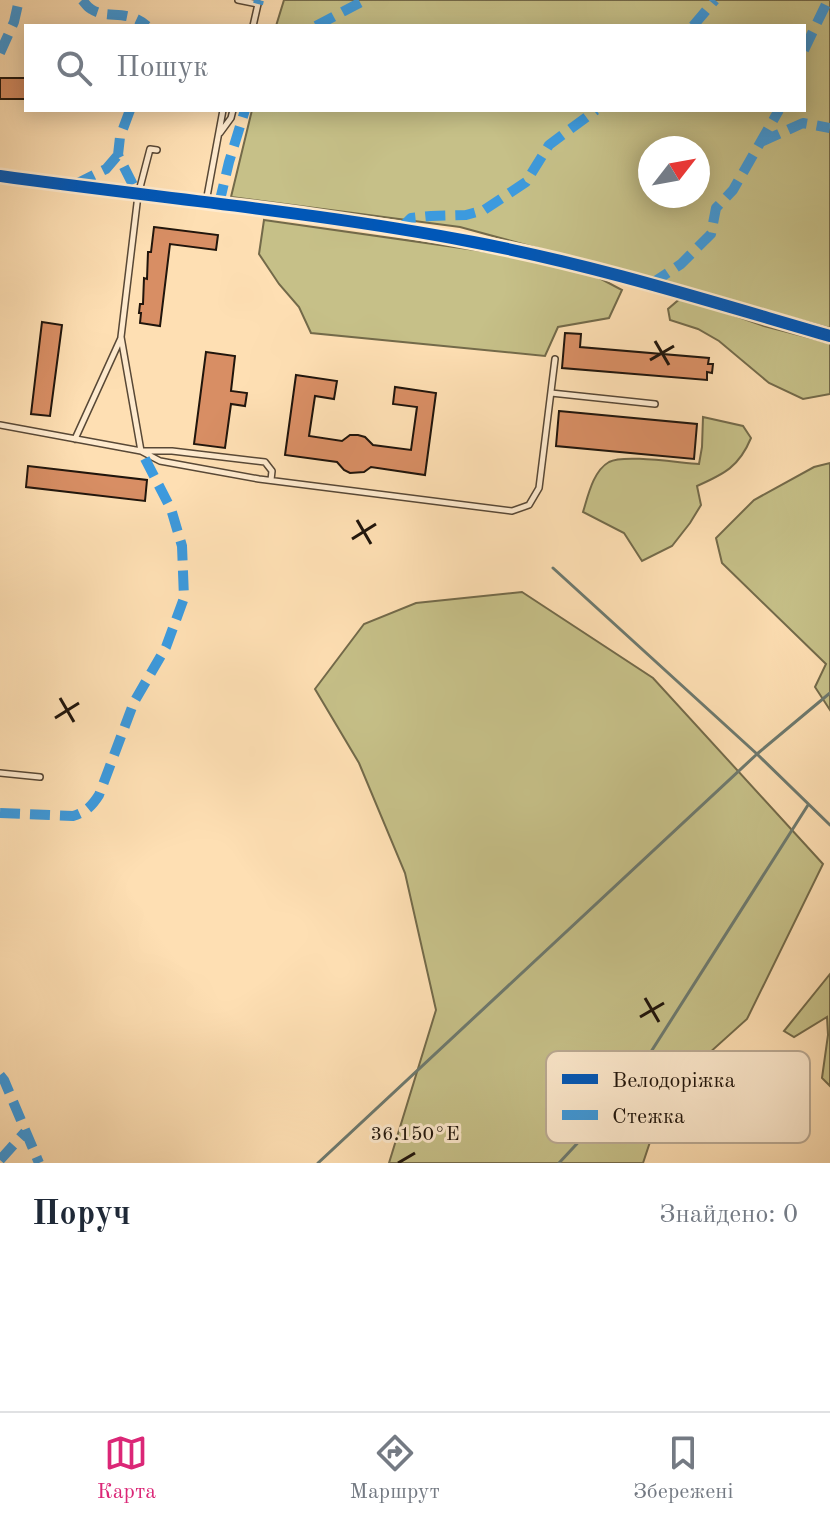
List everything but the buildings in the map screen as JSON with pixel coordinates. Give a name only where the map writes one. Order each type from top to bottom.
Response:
[{"type":"street","points":[[0,176],[329,217],[476,242],[617,273],[830,336]]},
{"type":"lane","points":[[238,0],[258,4],[253,24]]},
{"type":"lane","points":[[206,203],[223,112]]},
{"type":"lane","points":[[219,135],[232,112]]},
{"type":"lane","points":[[141,451],[121,337],[138,195],[150,149],[157,150]]},
{"type":"lane","points":[[75,439],[121,337]]},
{"type":"lane","points":[[141,451],[160,461],[271,480],[512,511],[529,505],[539,488],[555,359]]},
{"type":"lane","points":[[551,393],[655,404]]},
{"type":"lane","points":[[0,425],[141,451],[172,451],[265,462],[272,471],[271,480]]},
{"type":"lane","points":[[0,773],[40,777]]},
{"type":"shaded area","points":[[284,0],[830,0],[830,328],[460,227],[231,197],[252,112],[806,112],[806,24],[277,24]]},
{"type":"shaded area","points":[[264,220],[525,257],[586,271],[622,290],[609,318],[558,327],[545,356],[311,333],[299,307],[259,254]]},
{"type":"shaded area","points":[[682,297],[764,326],[830,343],[830,394],[803,399],[769,383],[719,341],[698,329],[670,320],[668,309]]},
{"type":"shaded area","points":[[703,417],[743,426],[751,438],[730,468],[697,486],[701,505],[672,546],[642,561],[624,533],[583,512],[592,484],[603,466],[616,460],[699,464]]},
{"type":"shaded area","points":[[830,463],[830,710],[815,687],[826,664],[722,563],[716,538],[754,500],[814,467]]},
{"type":"shaded area","points":[[522,592],[653,678],[823,864],[747,1019],[711,1051],[546,1051],[546,1143],[650,1143],[643,1163],[389,1163],[436,1010],[405,873],[359,763],[315,689],[364,624],[416,603]]},
{"type":"shaded area","points":[[830,974],[830,1086],[822,1078],[828,1035],[827,1017],[794,1037],[784,1031]]},
{"type":"waterway","points":[[553,568],[830,825]]},
{"type":"waterway","points":[[318,1163],[757,754],[830,693]]},
{"type":"waterway","points":[[651,1051],[808,805]]},
{"type":"waterway","points":[[559,1163],[578,1143]]},
{"type":"marked path","points":[[0,53],[14,22],[19,0]]},
{"type":"marked path","points":[[82,0],[97,12],[132,17],[144,24]]},
{"type":"marked path","points":[[258,4],[259,0]]},
{"type":"marked path","points":[[320,24],[365,0]]},
{"type":"marked path","points":[[695,24],[715,0]]},
{"type":"marked path","points":[[806,46],[828,0]]},
{"type":"marked path","points":[[129,112],[120,137],[118,155],[138,195]]},
{"type":"marked path","points":[[219,204],[244,112]]},
{"type":"marked path","points":[[400,229],[411,218],[466,215],[484,210],[526,182],[549,145],[593,112]]},
{"type":"marked path","points":[[651,284],[681,264],[711,234],[716,208],[733,190],[778,112]]},
{"type":"marked path","points":[[761,142],[803,123],[830,128]]},
{"type":"marked path","points":[[76,184],[106,169],[118,155]]},
{"type":"marked path","points":[[0,813],[73,816],[91,805],[99,795],[134,702],[166,647],[184,598],[182,546],[171,509],[141,451]]},
{"type":"marked path","points":[[0,1075],[39,1163]]},
{"type":"marked path","points":[[0,1160],[25,1132]]},
{"type":"cycle path","points":[[0,176],[296,214],[473,242],[608,273],[830,336]]}]
